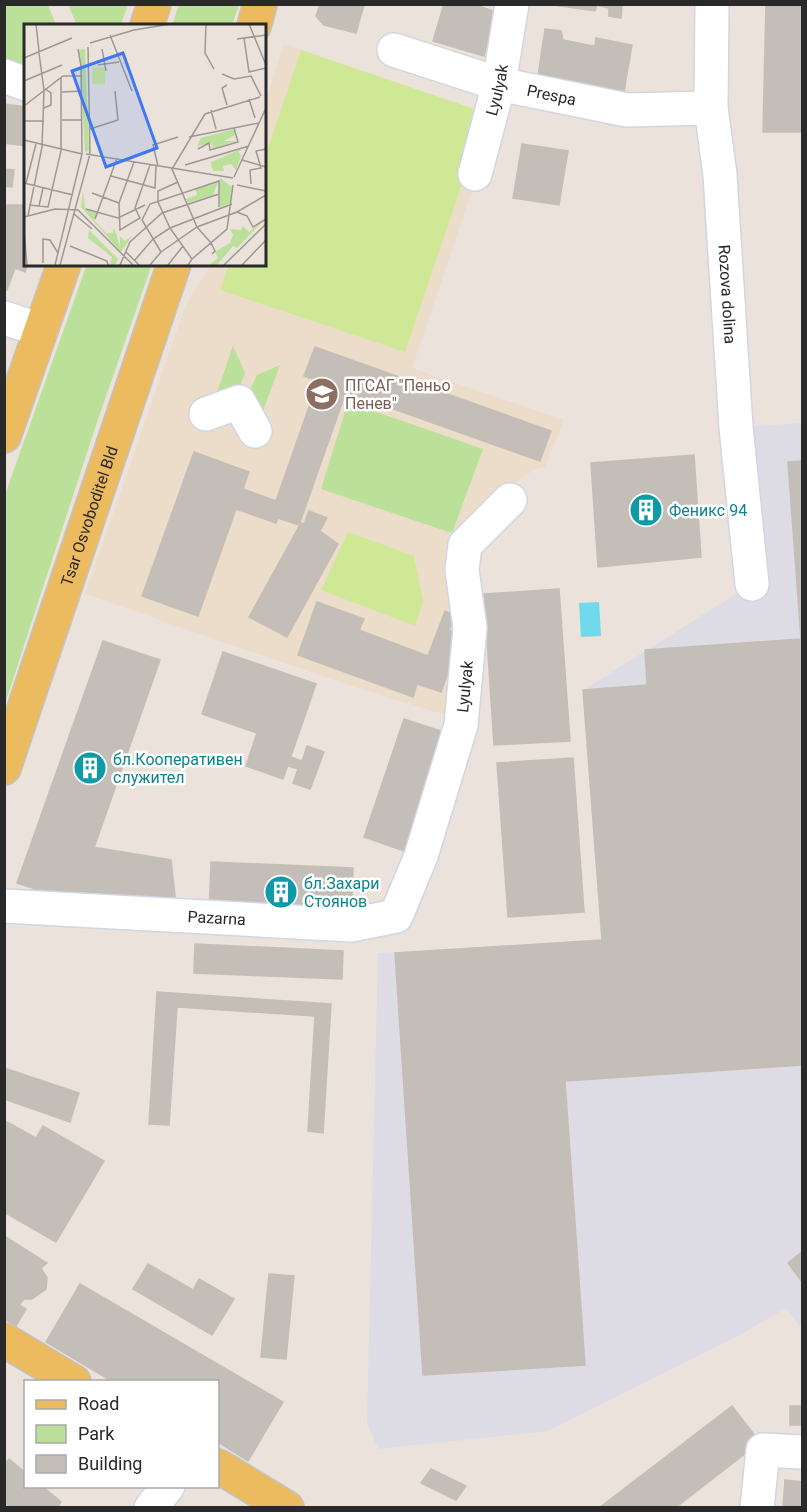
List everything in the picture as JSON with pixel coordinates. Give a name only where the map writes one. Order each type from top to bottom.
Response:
[{"type":"main road","points":[[148,24],[154,4]]},
{"type":"main road","points":[[255,24],[260,4]]},
{"type":"main road","points":[[4,436],[63,266]]},
{"type":"main road","name":"Tsar Osvoboditel Bld","points":[[4,768],[173,266]]},
{"type":"main road","points":[[4,1340],[71,1380]]},
{"type":"main road","points":[[219,1467],[287,1508]]},
{"type":"street","name":"Lyulyak","points":[[475,174],[499,84],[512,4]]},
{"type":"street","name":"Rozova dolina","points":[[712,4],[711,108],[721,187],[736,427],[752,584]]},
{"type":"street","name":"Prespa","points":[[394,50],[499,84],[627,110],[711,108]]},
{"type":"street","points":[[4,76],[24,83]]},
{"type":"street","points":[[4,318],[41,330]]},
{"type":"street","points":[[206,414],[239,402],[255,431]]},
{"type":"street","name":"Lyulyak","points":[[410,885],[461,725],[470,628],[462,570],[465,544],[510,500]]},
{"type":"street","name":"Pazarna","points":[[4,906],[351,925],[396,916],[410,885]]},
{"type":"street","points":[[757,1508],[763,1450],[802,1452]]},
{"type":"street","points":[[151,1508],[166,1488]]},
{"type":"shaded area","name":"ПГСАГ \"Пеньо Пенев\"","points":[[284,44],[497,117],[412,368],[564,420],[545,467],[535,469],[508,488],[450,547],[466,630],[453,717],[351,686],[85,594],[185,307],[210,266],[266,266],[266,101]]},
{"type":"shaded area","points":[[802,423],[802,1324],[799,1326],[786,1308],[736,1337],[548,1431],[378,1449],[367,1423],[378,953],[602,940],[583,690],[752,584],[736,427]]},
{"type":"green space","points":[[179,4],[239,5],[232,24],[172,24]]},
{"type":"green space","points":[[5,5],[48,5],[56,24],[24,24],[24,83],[5,76]]},
{"type":"green space","points":[[68,5],[128,5],[121,24],[77,24]]},
{"type":"green space","points":[[301,50],[486,113],[405,352],[220,290],[228,266],[266,266],[266,154]]},
{"type":"green space","points":[[86,266],[151,266],[95,428],[5,704],[5,495]]},
{"type":"green space","points":[[233,346],[245,373],[235,398],[212,407]]},
{"type":"green space","points":[[280,365],[261,416],[245,400],[257,375]]},
{"type":"green space","points":[[348,402],[483,449],[452,533],[321,489]]},
{"type":"green space","points":[[348,532],[414,556],[423,602],[415,626],[321,590]]},
{"type":"water","points":[[599,602],[601,636],[581,637],[579,603]]},
{"type":"building","points":[[320,4],[364,5],[356,33],[324,25],[316,16]]},
{"type":"building","points":[[444,4],[473,4],[496,12],[484,56],[433,41]]},
{"type":"building","points":[[547,4],[622,4],[621,18],[609,16],[609,8],[597,5],[595,11]]},
{"type":"building","points":[[766,4],[802,4],[802,132],[763,132]]},
{"type":"building","points":[[545,29],[561,31],[563,40],[588,45],[577,95],[536,89]]},
{"type":"building","points":[[596,38],[632,45],[622,103],[577,95],[588,45],[595,46]]},
{"type":"building","points":[[4,104],[24,107],[24,146],[4,143]]},
{"type":"building","points":[[522,144],[568,151],[559,205],[513,198]]},
{"type":"building","points":[[4,169],[14,170],[12,187],[4,186]]},
{"type":"building","points":[[4,205],[24,205],[24,266],[27,266],[25,272],[15,268],[7,290],[4,289]]},
{"type":"building","points":[[315,347],[551,431],[540,461],[346,392],[299,525],[278,518],[276,523],[236,509],[198,616],[142,596],[194,452],[249,472],[243,489],[276,501],[318,381],[304,376]]},
{"type":"building","name":"Феникс 94","points":[[694,455],[701,557],[598,567],[591,463]]},
{"type":"building","points":[[802,461],[802,1065],[565,1081],[585,1365],[423,1375],[395,953],[602,940],[583,690],[647,685],[645,650],[801,639],[788,462]]},
{"type":"building","points":[[309,511],[327,518],[320,531],[338,544],[287,637],[249,617],[301,523],[304,524]]},
{"type":"building","points":[[559,589],[570,741],[494,745],[484,594]]},
{"type":"building","points":[[317,602],[364,619],[359,630],[428,656],[445,611],[455,615],[449,630],[462,635],[441,692],[417,684],[413,697],[298,655]]},
{"type":"building","name":"бл.Кооперативен служител","points":[[103,641],[160,660],[75,902],[17,883]]},
{"type":"building","points":[[223,652],[316,684],[283,779],[246,766],[257,733],[202,714]]},
{"type":"building","points":[[404,719],[453,735],[413,854],[364,837]]},
{"type":"building","points":[[307,746],[324,752],[310,789],[293,783],[298,769],[288,766],[291,757],[302,761]]},
{"type":"building","points":[[573,758],[584,912],[508,917],[497,763]]},
{"type":"building","points":[[93,847],[171,860],[177,914],[75,902]]},
{"type":"building","name":"бл.Захари Стоянов","points":[[211,862],[353,868],[351,922],[209,917]]},
{"type":"building","points":[[195,944],[343,951],[342,979],[194,973]]},
{"type":"building","points":[[157,992],[331,1004],[323,1133],[308,1131],[315,1016],[177,1007],[169,1125],[149,1124]]},
{"type":"building","points":[[4,1068],[79,1093],[70,1122],[4,1099]]},
{"type":"building","points":[[7,1122],[36,1138],[43,1126],[104,1161],[56,1242],[4,1212],[4,1126]]},
{"type":"building","points":[[4,1236],[47,1263],[41,1268],[47,1278],[46,1289],[32,1299],[24,1299],[19,1305],[4,1296]]},
{"type":"building","points":[[802,1252],[802,1282],[788,1263]]},
{"type":"building","points":[[148,1264],[193,1290],[199,1279],[234,1299],[212,1335],[133,1289]]},
{"type":"building","points":[[269,1274],[294,1276],[286,1359],[261,1357]]},
{"type":"building","points":[[80,1284],[283,1402],[248,1461],[219,1443],[219,1380],[110,1380],[46,1342]]},
{"type":"building","points":[[4,1296],[26,1309],[16,1326],[4,1319]]},
{"type":"building","points":[[732,1406],[760,1442],[675,1508],[599,1508]]},
{"type":"building","points":[[790,1406],[802,1406],[802,1425],[790,1425]]},
{"type":"building","points":[[9,1459],[24,1471],[24,1488],[44,1488],[61,1502],[57,1508],[4,1508],[4,1465]]},
{"type":"building","points":[[431,1469],[466,1486],[456,1500],[421,1483]]},
{"type":"building","points":[[785,1480],[802,1482],[802,1508],[783,1508]]},
{"type":"place","name":"ПГСАГ \"Пеньо Пенев\"","points":[[322,394]]},
{"type":"place","name":"Феникс 94","points":[[646,510]]},
{"type":"place","name":"бл.Кооперативен служител","points":[[90,768]]},
{"type":"place","name":"бл.Захари Стоянов","points":[[281,892]]}]
